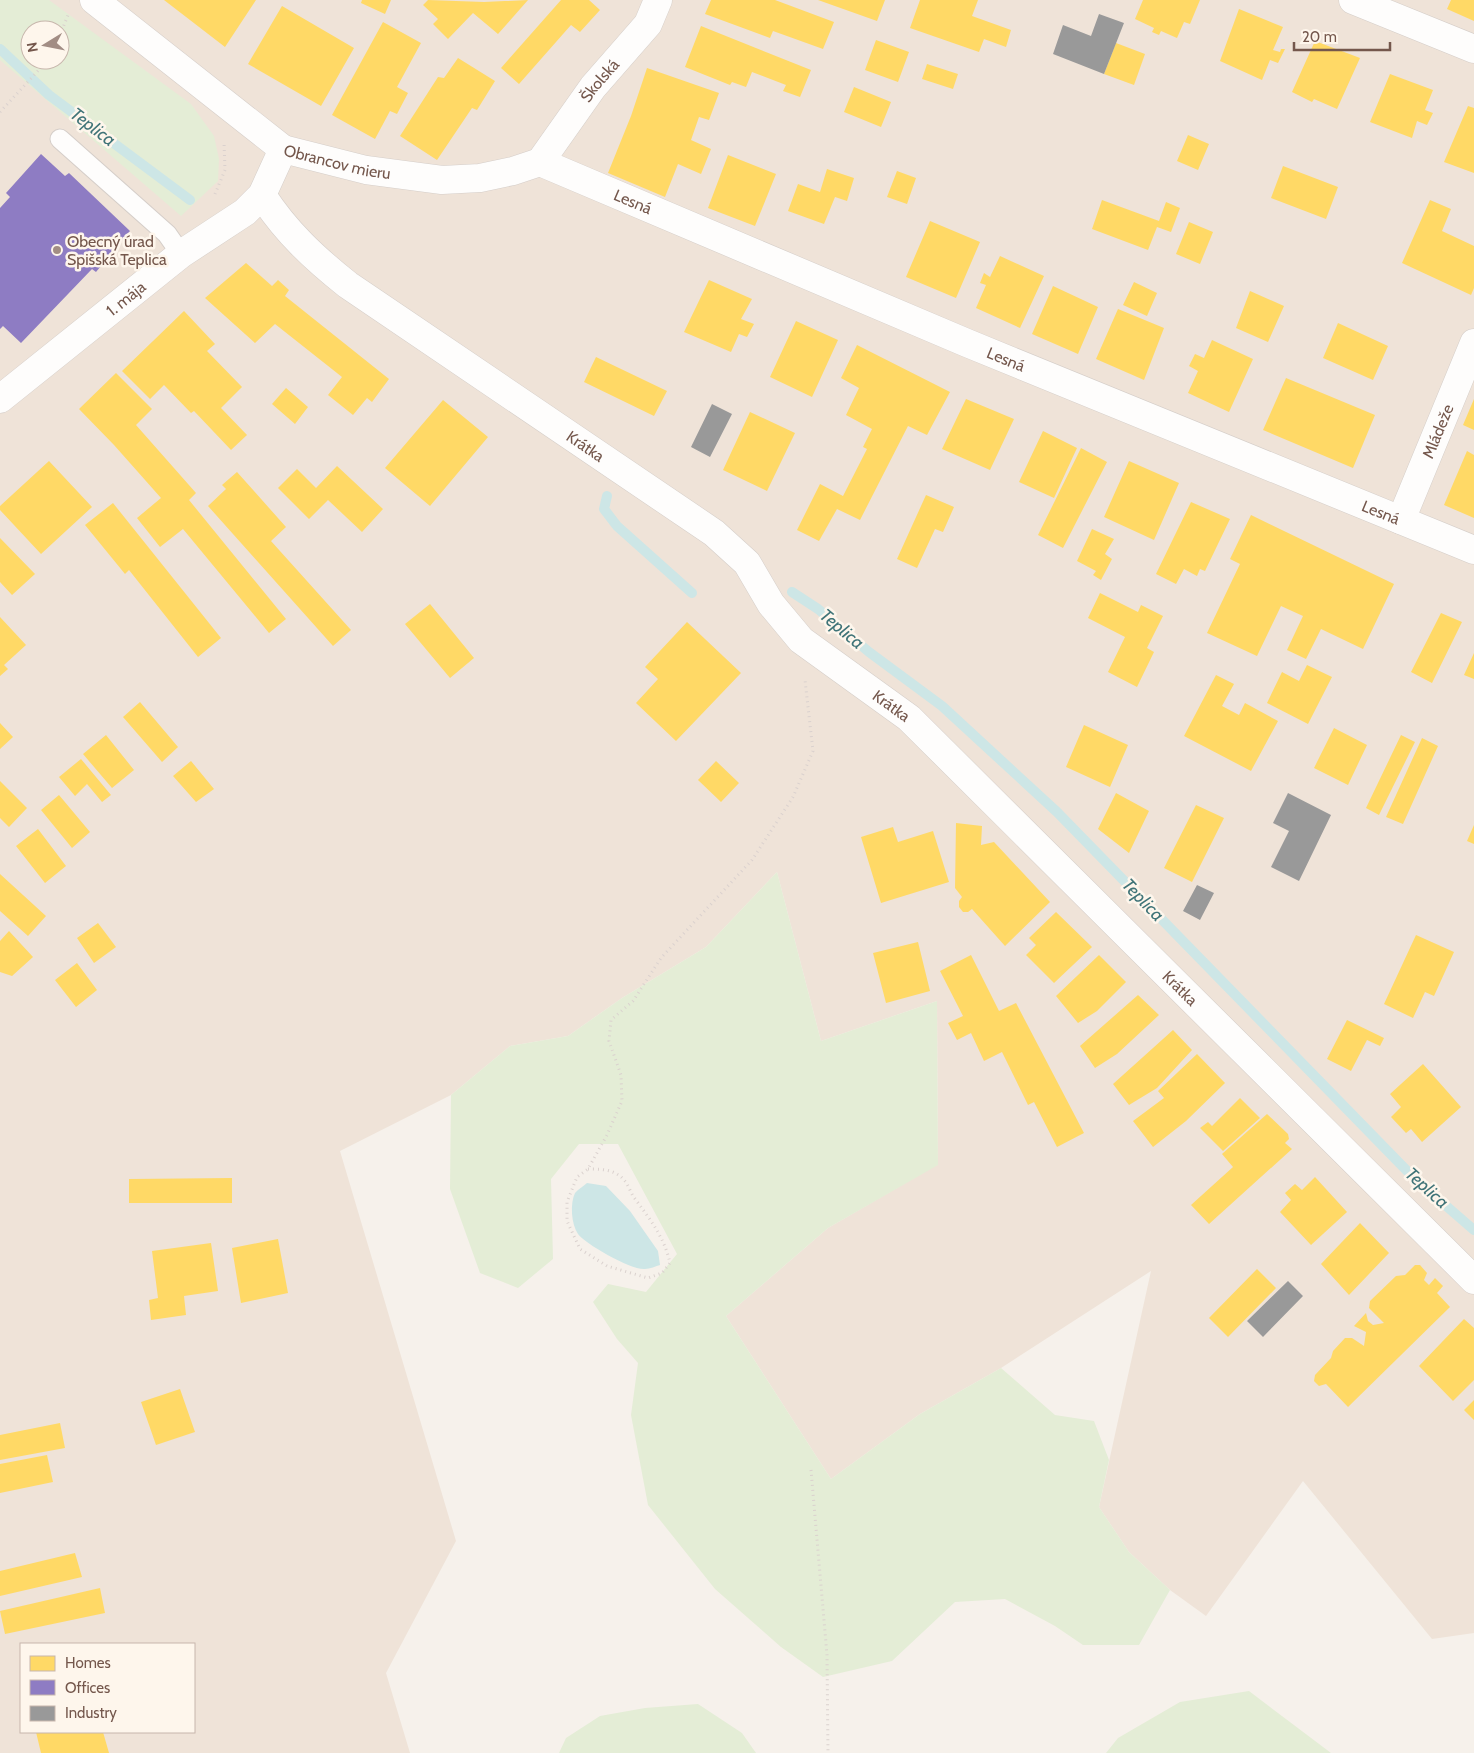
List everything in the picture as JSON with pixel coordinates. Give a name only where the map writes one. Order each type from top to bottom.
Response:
[{"type":"street","name":"Školská","points":[[540,162],[593,87],[648,24],[658,0]]},
{"type":"street","points":[[1353,0],[1474,49]]},
{"type":"street","name":"Obrancov mieru","points":[[83,4],[283,149],[366,170],[442,180],[480,178],[513,171],[540,162]]},
{"type":"street","name":"1. mája","points":[[0,399],[181,254],[245,212],[262,195],[283,149]]},
{"type":"street","name":"Lesná","points":[[540,162],[967,343],[1474,550]]},
{"type":"street","name":"Krátka","points":[[262,195],[295,239],[316,260],[348,285],[714,533],[747,562],[771,604],[801,640],[908,718],[1474,1280]]},
{"type":"street","name":"Mládeže","points":[[1401,520],[1474,343]]},
{"type":"lane","points":[[60,139],[167,234],[181,254]]},
{"type":"path","points":[[70,22],[83,4]]},
{"type":"path","points":[[0,112],[39,70]]},
{"type":"path","points":[[588,1169],[608,1170],[623,1179],[631,1194],[658,1228],[667,1249],[670,1263],[662,1273],[648,1278],[628,1274],[607,1266],[580,1249],[567,1221],[567,1202],[577,1177],[588,1169],[607,1135],[622,1101],[621,1075],[609,1042],[611,1020],[633,1001],[662,958],[752,860],[793,797],[813,751],[801,640]]},
{"type":"path","points":[[811,1470],[827,1655],[828,1753]]},
{"type":"shaded area","points":[[0,0],[1474,0],[1474,1633],[1432,1639],[1303,1481],[1206,1616],[1170,1590],[1129,1552],[1099,1507],[1151,1271],[1001,1368],[920,1414],[831,1479],[726,1316],[828,1228],[938,1164],[937,1001],[821,1041],[777,872],[706,947],[622,998],[568,1036],[510,1046],[451,1095],[340,1151],[456,1541],[386,1673],[410,1753],[0,1753]]},
{"type":"green space","points":[[0,0],[49,0],[191,104],[214,136],[219,159],[218,181],[181,216],[0,60]]},
{"type":"green space","points":[[777,872],[821,1041],[937,1001],[938,1165],[828,1228],[726,1316],[831,1479],[920,1414],[1001,1368],[1055,1415],[1094,1421],[1109,1460],[1099,1507],[1129,1552],[1170,1590],[1139,1645],[1083,1645],[1055,1626],[1005,1599],[955,1602],[892,1661],[823,1677],[781,1647],[715,1589],[648,1505],[631,1415],[638,1363],[617,1339],[593,1302],[608,1284],[646,1292],[677,1254],[618,1144],[579,1144],[551,1179],[553,1259],[518,1288],[480,1273],[450,1189],[451,1095],[510,1046],[568,1036],[622,998],[706,947]]},
{"type":"green space","points":[[1249,1691],[1331,1753],[1106,1753],[1118,1738],[1180,1702]]},
{"type":"green space","points":[[698,1704],[742,1733],[756,1753],[559,1753],[566,1738],[600,1716],[645,1708]]},
{"type":"water","points":[[587,1183],[606,1186],[630,1211],[658,1251],[660,1265],[645,1269],[630,1266],[599,1250],[578,1234],[572,1214],[572,1202],[575,1193]]},
{"type":"building: Homes","points":[[164,0],[256,0],[225,47]]},
{"type":"building: Homes","points":[[362,0],[391,0],[385,14],[361,3]]},
{"type":"building: Homes","points":[[428,0],[484,2],[528,0],[498,34],[473,13],[448,39],[433,24],[438,19],[423,5]]},
{"type":"building: Homes","points":[[561,0],[589,0],[600,10],[580,32],[571,25],[519,84],[501,68]]},
{"type":"building: Homes","points":[[711,0],[775,0],[834,22],[823,49],[773,31],[770,38],[705,14]]},
{"type":"building: Homes","points":[[818,0],[885,0],[877,21]]},
{"type":"building: Homes","points":[[920,0],[978,0],[972,16],[1011,30],[1006,47],[984,39],[979,52],[910,28]]},
{"type":"building: Homes","points":[[1143,0],[1200,0],[1190,24],[1184,22],[1177,38],[1161,31],[1159,35],[1152,32],[1154,28],[1135,19]]},
{"type":"building: Homes","points":[[1451,0],[1474,0],[1474,21],[1447,9]]},
{"type":"building: Homes","points":[[282,6],[354,48],[321,106],[248,64]]},
{"type":"building: Homes","points":[[1239,9],[1283,27],[1273,50],[1280,52],[1281,49],[1285,49],[1278,63],[1270,60],[1262,80],[1220,61]]},
{"type":"building: Homes","points":[[383,22],[421,43],[397,87],[408,93],[397,114],[390,111],[375,139],[332,115]]},
{"type":"building: Homes","points":[[701,26],[811,70],[800,97],[783,91],[786,85],[752,72],[746,87],[732,82],[730,85],[685,67]]},
{"type":"building: Homes","points":[[876,40],[909,52],[898,82],[865,70]]},
{"type":"building: Homes","points":[[1315,41],[1360,58],[1337,109],[1314,99],[1312,102],[1292,92]]},
{"type":"building: Homes","points":[[1116,43],[1145,54],[1134,85],[1104,74]]},
{"type":"building: Homes","points":[[458,58],[495,81],[477,110],[472,108],[437,160],[400,136],[438,77],[444,78]]},
{"type":"building: Homes","points":[[927,64],[958,74],[953,89],[922,79]]},
{"type":"building: Homes","points":[[647,68],[719,93],[709,120],[699,117],[691,140],[711,149],[701,174],[678,164],[665,197],[608,173],[631,116]]},
{"type":"building: Homes","points":[[1390,74],[1433,90],[1425,110],[1433,113],[1427,125],[1417,121],[1412,138],[1370,122]]},
{"type":"building: Homes","points":[[854,87],[891,102],[881,127],[844,112]]},
{"type":"building: Homes","points":[[1468,106],[1474,108],[1474,173],[1444,162]]},
{"type":"building: Homes","points":[[1188,135],[1209,144],[1198,170],[1177,161]]},
{"type":"building: Homes","points":[[728,155],[776,174],[755,226],[708,208]]},
{"type":"building: Homes","points":[[1283,166],[1338,187],[1326,219],[1271,198]]},
{"type":"building: Homes","points":[[827,169],[854,178],[847,201],[835,197],[824,224],[788,211],[798,184],[820,192]]},
{"type":"building: Homes","points":[[897,171],[916,178],[907,204],[887,197]]},
{"type":"building: Homes","points":[[1102,200],[1159,221],[1166,202],[1180,208],[1171,232],[1157,227],[1148,250],[1092,229]]},
{"type":"building: Homes","points":[[1430,200],[1451,209],[1442,231],[1474,246],[1474,288],[1471,295],[1402,263]]},
{"type":"building: Homes","points":[[930,221],[980,242],[956,298],[906,277]]},
{"type":"building: Homes","points":[[1189,222],[1213,232],[1200,264],[1176,254]]},
{"type":"building: Homes","points":[[1000,256],[1044,276],[1020,328],[976,308],[986,285],[980,283],[984,273],[990,277]]},
{"type":"building: Homes","points":[[246,263],[272,286],[278,280],[289,290],[285,296],[389,379],[372,402],[367,398],[353,415],[328,395],[342,377],[275,324],[255,343],[205,298]]},
{"type":"building: Homes","points":[[709,280],[752,299],[741,319],[754,324],[747,337],[739,334],[731,352],[684,332]]},
{"type":"building: Homes","points":[[1134,282],[1157,293],[1147,316],[1123,305]]},
{"type":"building: Homes","points":[[1053,286],[1098,307],[1078,354],[1032,334]]},
{"type":"building: Homes","points":[[1250,291],[1284,306],[1268,342],[1236,328]]},
{"type":"building: Homes","points":[[1118,309],[1164,328],[1144,380],[1096,359]]},
{"type":"building: Homes","points":[[184,311],[215,344],[207,351],[242,387],[221,408],[247,435],[231,450],[194,411],[191,413],[164,385],[150,399],[122,371]]},
{"type":"building: Homes","points":[[796,321],[838,340],[812,397],[770,377]]},
{"type":"building: Homes","points":[[1338,323],[1388,346],[1373,380],[1323,358]]},
{"type":"building: Homes","points":[[1212,340],[1253,359],[1229,412],[1188,393],[1198,371],[1189,366],[1195,354],[1204,358]]},
{"type":"building: Homes","points":[[857,345],[950,392],[927,435],[908,426],[860,520],[837,509],[819,541],[797,530],[820,484],[843,496],[867,449],[863,447],[872,429],[846,415],[859,388],[841,378]]},
{"type":"building: Homes","points":[[596,357],[667,391],[654,416],[584,382]]},
{"type":"building: Homes","points":[[116,373],[152,409],[136,425],[196,493],[189,500],[286,619],[269,633],[183,529],[160,547],[137,518],[161,498],[79,409]]},
{"type":"building: Homes","points":[[1286,378],[1375,415],[1353,468],[1263,430]]},
{"type":"building: Homes","points":[[286,388],[308,407],[295,424],[272,404]]},
{"type":"building: Homes","points":[[966,399],[1014,419],[990,470],[942,449]]},
{"type":"building: Homes","points":[[1474,399],[1474,430],[1463,425]]},
{"type":"building: Homes","points":[[443,400],[488,437],[430,506],[385,468]]},
{"type":"building: Homes","points":[[750,412],[795,433],[767,491],[723,470]]},
{"type":"building: Homes","points":[[1043,431],[1077,448],[1054,498],[1019,482]]},
{"type":"building: Homes","points":[[1081,448],[1107,462],[1063,548],[1038,535]]},
{"type":"building: Homes","points":[[1467,451],[1474,455],[1474,518],[1444,505]]},
{"type":"building: Homes","points":[[49,461],[92,507],[41,554],[0,510],[0,506]]},
{"type":"building: Homes","points":[[1129,461],[1179,483],[1154,540],[1104,517]]},
{"type":"building: Homes","points":[[337,466],[383,509],[362,532],[328,500],[309,519],[278,488],[297,469],[316,488]]},
{"type":"building: Homes","points":[[237,472],[286,527],[271,541],[351,630],[333,646],[208,506],[226,489],[222,485]]},
{"type":"building: Homes","points":[[926,495],[954,507],[943,532],[935,529],[917,568],[897,559]]},
{"type":"building: Homes","points":[[1191,502],[1230,519],[1205,571],[1200,569],[1197,576],[1184,569],[1176,584],[1156,574]]},
{"type":"building: Homes","points":[[113,503],[221,638],[198,657],[129,570],[125,574],[85,525]]},
{"type":"building: Homes","points":[[1251,515],[1394,584],[1363,649],[1321,629],[1306,659],[1287,650],[1303,616],[1281,606],[1257,656],[1207,633],[1240,564],[1230,559]]},
{"type":"building: Homes","points":[[1092,529],[1114,539],[1105,554],[1112,559],[1101,580],[1093,575],[1096,571],[1077,561]]},
{"type":"building: Homes","points":[[0,538],[35,574],[12,595],[0,582]]},
{"type":"building: Homes","points":[[1100,593],[1138,612],[1141,605],[1163,616],[1147,648],[1154,652],[1137,687],[1108,672],[1125,637],[1088,618]]},
{"type":"building: Homes","points":[[430,604],[474,658],[450,678],[405,624]]},
{"type":"building: Homes","points":[[1441,613],[1462,622],[1432,683],[1411,672]]},
{"type":"building: Homes","points":[[0,617],[26,645],[4,665],[8,669],[0,676]]},
{"type":"building: Homes","points":[[687,622],[741,673],[676,741],[636,703],[658,679],[645,667]]},
{"type":"building: Homes","points":[[1474,653],[1474,679],[1464,675]]},
{"type":"building: Homes","points":[[1307,665],[1332,677],[1308,724],[1267,703],[1282,672],[1299,681]]},
{"type":"building: Homes","points":[[1216,675],[1234,684],[1222,706],[1239,715],[1245,703],[1278,721],[1251,771],[1184,736]]},
{"type":"building: Homes","points":[[140,702],[178,747],[162,762],[123,717]]},
{"type":"building: Homes","points":[[0,723],[13,737],[0,749]]},
{"type":"building: Homes","points":[[1084,725],[1128,745],[1110,787],[1066,767]]},
{"type":"building: Homes","points":[[1334,728],[1367,745],[1348,785],[1314,768]]},
{"type":"building: Homes","points":[[106,735],[134,770],[112,788],[83,754]]},
{"type":"building: Homes","points":[[1401,735],[1415,742],[1379,815],[1366,808]]},
{"type":"building: Homes","points":[[1422,738],[1438,746],[1403,824],[1386,817]]},
{"type":"building: Homes","points":[[81,759],[111,795],[102,802],[87,784],[75,796],[59,777]]},
{"type":"building: Homes","points":[[191,761],[214,789],[196,802],[173,776]]},
{"type":"building: Homes","points":[[716,761],[739,783],[721,802],[698,780]]},
{"type":"building: Homes","points":[[0,781],[27,808],[9,827],[0,818]]},
{"type":"building: Homes","points":[[1116,793],[1149,811],[1129,853],[1098,829]]},
{"type":"building: Homes","points":[[59,795],[90,832],[72,848],[41,810]]},
{"type":"building: Homes","points":[[1196,805],[1224,818],[1192,882],[1164,868]]},
{"type":"building: Homes","points":[[956,823],[982,826],[981,845],[994,842],[1050,902],[1005,946],[972,909],[968,912],[963,912],[959,907],[959,901],[962,897],[955,888]]},
{"type":"building: Homes","points":[[1474,825],[1474,844],[1467,841]]},
{"type":"building: Homes","points":[[893,827],[898,842],[933,831],[949,882],[881,903],[861,837]]},
{"type":"building: Homes","points":[[38,829],[66,866],[45,883],[16,846]]},
{"type":"building: Homes","points":[[0,874],[46,916],[28,936],[0,911]]},
{"type":"building: Homes","points":[[1056,912],[1092,947],[1054,983],[1026,955],[1036,945],[1029,938]]},
{"type":"building: Homes","points":[[98,923],[116,947],[94,963],[77,938]]},
{"type":"building: Homes","points":[[9,931],[33,957],[12,976],[0,972],[0,941]]},
{"type":"building: Homes","points":[[1416,935],[1454,952],[1434,996],[1425,992],[1413,1018],[1384,1004]]},
{"type":"building: Homes","points":[[918,942],[930,991],[886,1003],[873,953]]},
{"type":"building: Homes","points":[[971,955],[999,1011],[1016,1003],[1084,1133],[1057,1147],[1034,1102],[1028,1105],[1002,1052],[984,1061],[971,1033],[957,1040],[948,1023],[963,1016],[940,971]]},
{"type":"building: Homes","points":[[1099,955],[1126,982],[1097,1011],[1078,1023],[1056,996]]},
{"type":"building: Homes","points":[[77,963],[97,990],[76,1007],[55,980]]},
{"type":"building: Homes","points":[[1138,995],[1159,1015],[1117,1054],[1095,1068],[1080,1046]]},
{"type":"building: Homes","points":[[1347,1020],[1384,1038],[1380,1046],[1367,1040],[1351,1071],[1327,1059]]},
{"type":"building: Homes","points":[[1173,1030],[1192,1050],[1157,1088],[1129,1105],[1113,1084]]},
{"type":"building: Homes","points":[[1197,1054],[1225,1083],[1186,1121],[1153,1147],[1133,1121],[1164,1098],[1158,1091]]},
{"type":"building: Homes","points":[[1423,1064],[1461,1107],[1422,1142],[1411,1129],[1406,1133],[1391,1117],[1401,1107],[1390,1094]]},
{"type":"building: Homes","points":[[1240,1098],[1260,1118],[1223,1151],[1200,1128],[1208,1122],[1212,1126]]},
{"type":"building: Homes","points":[[1267,1114],[1288,1134],[1289,1139],[1285,1143],[1292,1149],[1209,1224],[1191,1205],[1233,1167],[1222,1154]]},
{"type":"building: Homes","points":[[1315,1177],[1347,1212],[1311,1245],[1280,1212],[1291,1200],[1285,1193],[1295,1184],[1302,1190]]},
{"type":"building: Homes","points":[[232,1178],[232,1203],[129,1203],[129,1179]]},
{"type":"building: Homes","points":[[1360,1223],[1389,1253],[1349,1295],[1321,1264]]},
{"type":"building: Homes","points":[[278,1239],[288,1293],[241,1303],[232,1248]]},
{"type":"building: Homes","points":[[211,1243],[218,1291],[184,1296],[186,1315],[151,1320],[149,1300],[158,1298],[152,1251]]},
{"type":"building: Homes","points":[[1415,1265],[1420,1265],[1427,1273],[1424,1280],[1429,1285],[1435,1278],[1443,1286],[1437,1293],[1450,1307],[1348,1407],[1326,1384],[1319,1386],[1314,1381],[1315,1375],[1331,1358],[1333,1351],[1345,1338],[1352,1338],[1364,1346],[1366,1332],[1354,1326],[1366,1313],[1368,1321],[1373,1325],[1384,1323],[1369,1308],[1370,1301],[1396,1276],[1405,1275]]},
{"type":"building: Homes","points":[[1257,1269],[1276,1288],[1228,1337],[1209,1318]]},
{"type":"building: Homes","points":[[1464,1319],[1474,1328],[1474,1380],[1453,1401],[1419,1366]]},
{"type":"building: Homes","points":[[180,1389],[195,1432],[156,1445],[141,1402]]},
{"type":"building: Homes","points":[[1474,1400],[1474,1420],[1464,1410]]},
{"type":"building: Homes","points":[[60,1423],[65,1448],[0,1460],[0,1435]]},
{"type":"building: Homes","points":[[47,1455],[53,1482],[0,1493],[0,1464]]},
{"type":"building: Homes","points":[[75,1553],[82,1577],[0,1596],[0,1571]]},
{"type":"building: Homes","points":[[100,1588],[105,1613],[5,1634],[0,1611]]},
{"type":"building: Homes","points":[[36,1733],[103,1733],[109,1753],[41,1753]]},
{"type":"building: Offices","name":"Obecný úrad Spišská Teplica","points":[[41,154],[65,176],[69,173],[130,231],[96,272],[92,269],[21,343],[3,326],[0,329],[0,208],[10,197],[6,193]]},
{"type":"building: Industry","points":[[1099,14],[1124,23],[1104,74],[1053,54],[1063,25],[1091,36]]},
{"type":"building: Industry","points":[[712,404],[732,414],[710,457],[691,447]]},
{"type":"building: Industry","points":[[1288,793],[1331,815],[1299,881],[1271,867],[1289,831],[1273,823]]},
{"type":"building: Industry","points":[[1197,885],[1214,893],[1200,920],[1183,911]]},
{"type":"building: Industry","points":[[1288,1281],[1303,1296],[1263,1337],[1247,1321]]},
{"type":"waterway","name":"Teplica","points":[[0,49],[49,95],[190,200]]},
{"type":"waterway","name":"Teplica","points":[[607,496],[604,509],[617,526],[692,593]]},
{"type":"waterway","name":"Teplica","points":[[792,592],[818,609],[869,652],[942,706],[1057,812],[1414,1178],[1474,1230]]},
{"type":"place","name":"Obecný úrad Spišská Teplica","points":[[57,250]]}]
